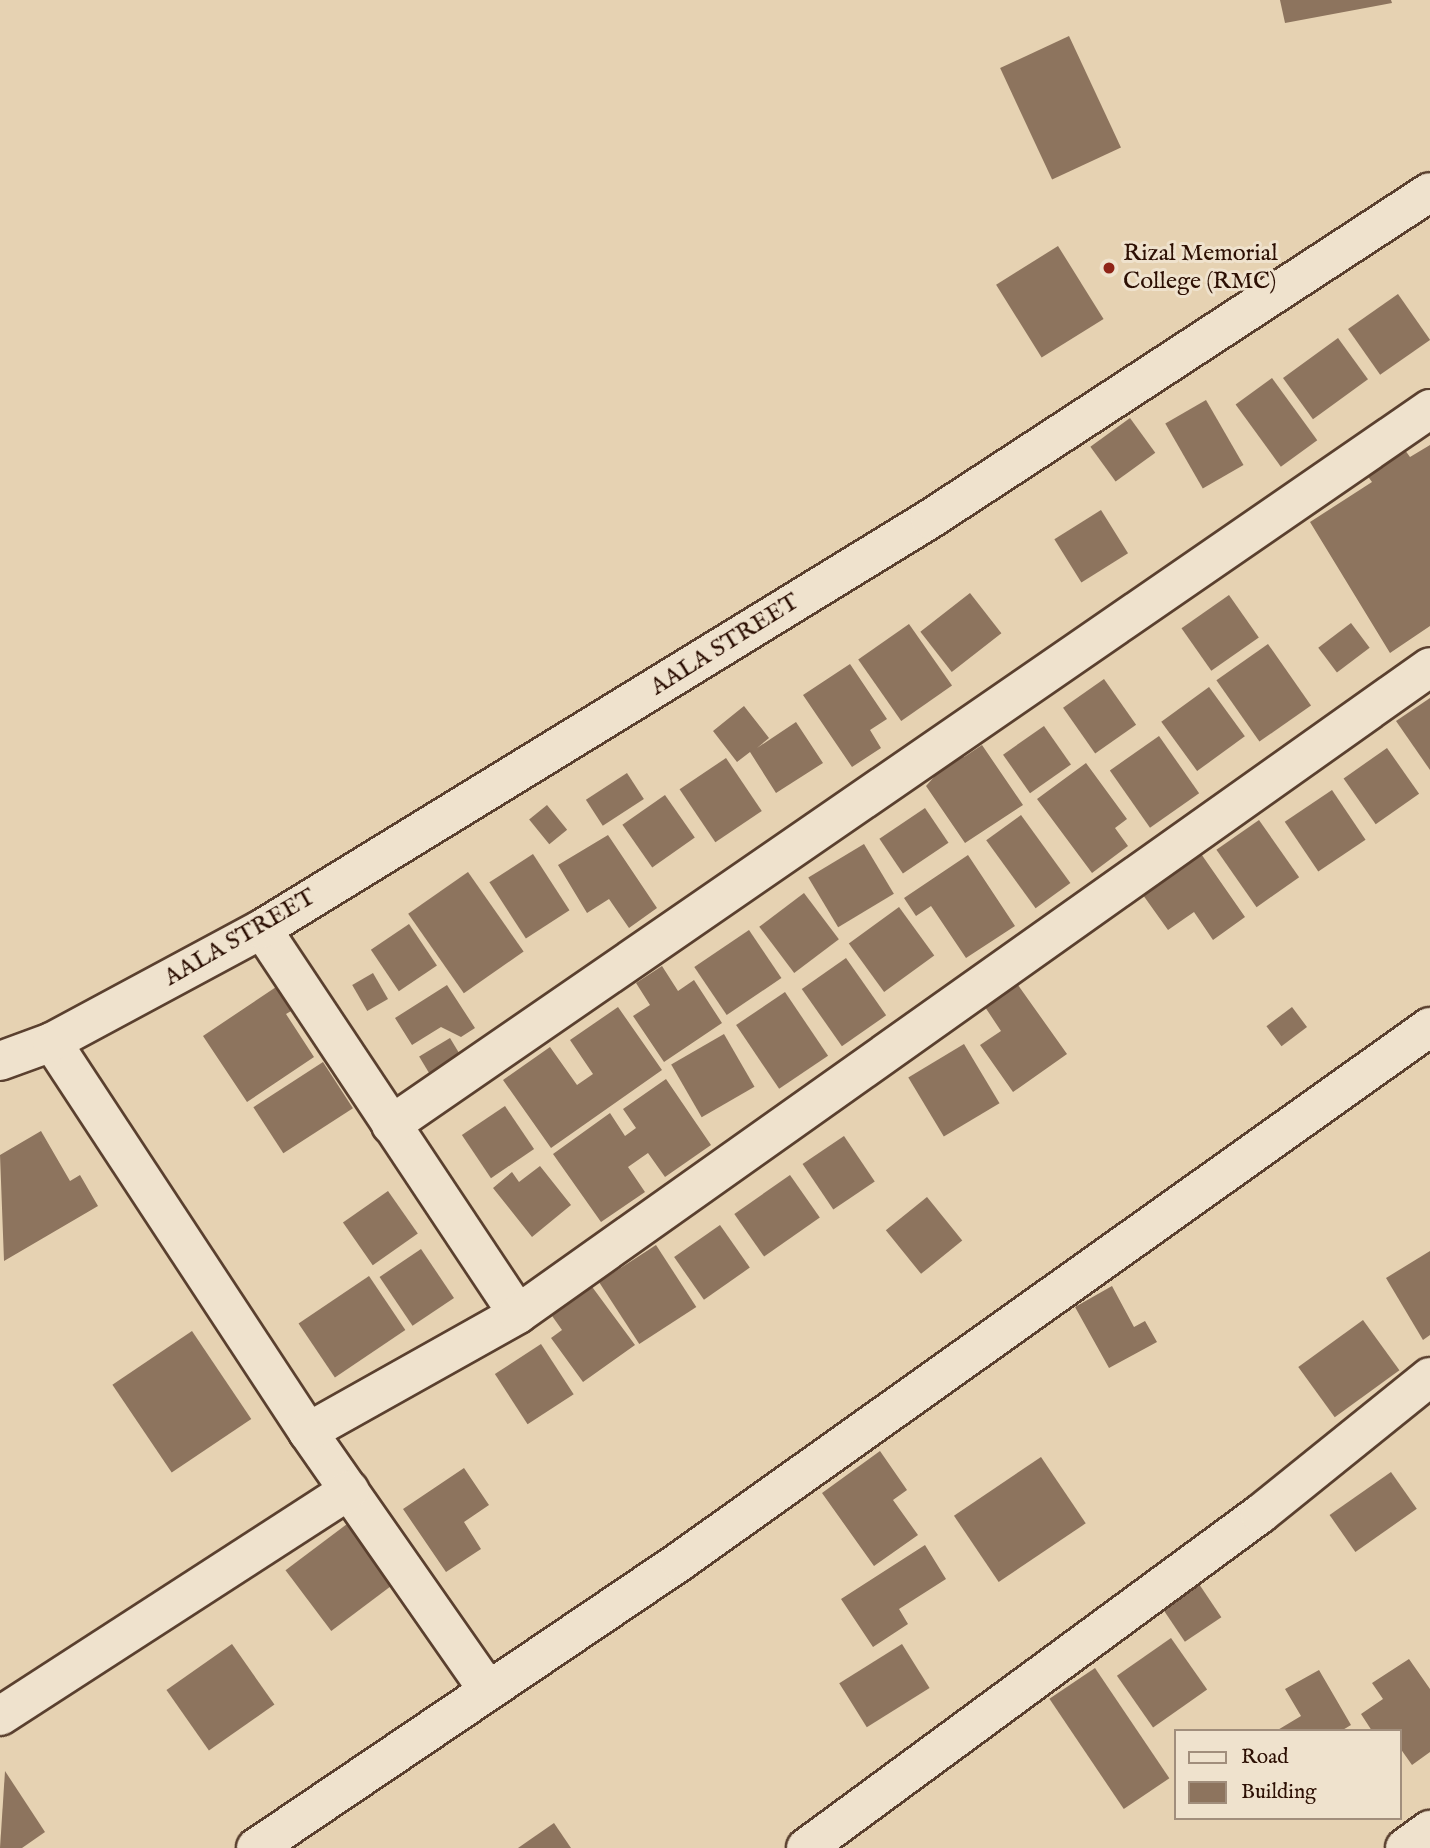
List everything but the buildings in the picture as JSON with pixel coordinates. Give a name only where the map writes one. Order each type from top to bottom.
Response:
[{"type":"street","name":"AALA STREET","points":[[0,1061],[52,1042],[262,929],[930,519],[1430,192]]},
{"type":"street","points":[[391,1125],[1430,409]]},
{"type":"street","points":[[308,1433],[518,1314],[1430,667]]},
{"type":"street","points":[[262,929],[518,1314]]},
{"type":"street","points":[[256,1848],[679,1562],[1430,1027]]},
{"type":"street","points":[[52,1042],[308,1433],[488,1690]]},
{"type":"street","points":[[806,1848],[1260,1514],[1430,1377]]},
{"type":"street","points":[[0,1716],[349,1490]]},
{"type":"street","points":[[1405,1848],[1430,1830]]},
{"type":"place","name":"Rizal Memorial College (RMC)","points":[[1109,268]]}]
